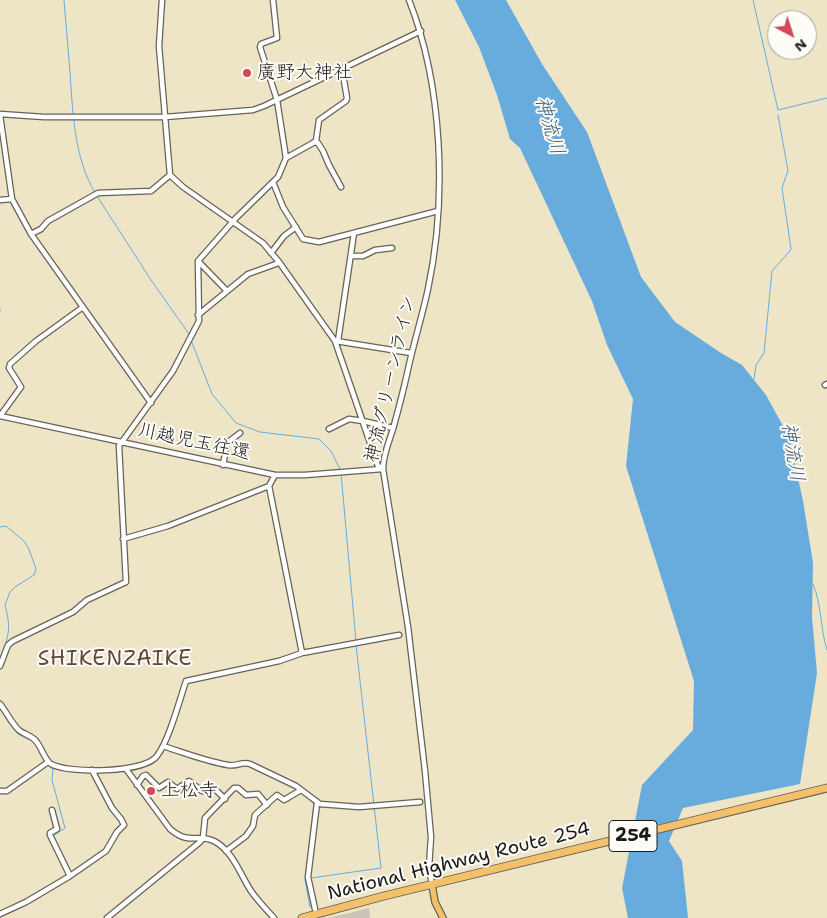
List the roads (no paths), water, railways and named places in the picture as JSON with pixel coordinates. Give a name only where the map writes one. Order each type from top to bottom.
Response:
[{"type":"highway","name":"National Highway Route 254","points":[[302,918],[827,788]]},
{"type":"main road","points":[[436,884],[435,902],[442,918]]},
{"type":"street","points":[[162,0],[159,46],[170,175],[182,187],[263,243],[279,262],[336,341],[378,466],[383,469]]},
{"type":"street","points":[[0,666],[8,645],[12,641],[73,612],[88,600],[126,582],[119,446],[173,371],[199,321],[198,261],[232,222],[278,177],[286,158],[277,100],[260,47],[262,44],[277,38],[273,0]]},
{"type":"street","name":"神流グリーンライン","points":[[409,0],[421,31],[432,79],[439,161],[438,211],[428,289],[383,469],[408,627],[425,771],[432,837],[429,867],[436,884]]},
{"type":"street","points":[[151,403],[110,348],[31,234],[12,198],[0,115],[165,118],[253,110],[421,31]]},
{"type":"street","points":[[286,158],[314,142],[319,120],[346,101],[342,69]]},
{"type":"street","points":[[314,142],[318,143],[323,151],[341,187]]},
{"type":"street","points":[[31,234],[41,229],[48,221],[98,193],[151,191],[170,175]]},
{"type":"street","points":[[273,182],[284,207],[303,239],[319,242],[438,211]]},
{"type":"street","points":[[0,200],[12,198]]},
{"type":"street","points":[[271,253],[284,236],[296,227]]},
{"type":"street","points":[[336,341],[352,256],[354,233]]},
{"type":"street","points":[[352,256],[363,256],[375,250],[392,248]]},
{"type":"street","points":[[198,261],[227,291]]},
{"type":"street","points":[[198,315],[248,274],[279,262]]},
{"type":"street","points":[[0,416],[21,387],[9,368],[10,364],[36,341],[83,307]]},
{"type":"street","points":[[336,341],[411,353]]},
{"type":"street","name":"川越児玉往還","points":[[0,416],[276,475],[305,475],[383,469]]},
{"type":"street","points":[[330,429],[349,419],[393,428]]},
{"type":"street","points":[[224,465],[227,443],[240,433]]},
{"type":"street","points":[[123,540],[168,526],[269,486],[276,475]]},
{"type":"street","points":[[269,486],[302,653]]},
{"type":"street","points":[[0,704],[20,731],[33,737],[48,762],[60,768],[92,770],[126,769],[152,762],[156,758],[163,746],[186,681],[280,661],[302,653],[399,635]]},
{"type":"street","points":[[163,746],[231,766],[244,762],[296,786],[317,803],[359,807],[420,802]]},
{"type":"street","points":[[0,791],[7,791],[48,762]]},
{"type":"street","points":[[126,769],[170,829],[177,835],[183,838],[196,840],[203,838],[213,841],[226,851],[237,865],[250,889],[274,918]]},
{"type":"street","points":[[0,914],[26,902],[70,876],[106,851],[117,832],[124,825],[112,808],[92,770]]},
{"type":"street","points":[[137,785],[143,776],[146,775],[159,788],[168,782],[177,789],[189,781],[202,791],[212,786],[225,799]]},
{"type":"street","points":[[108,918],[203,838],[205,818],[234,788],[238,788],[246,795],[258,794],[267,805]]},
{"type":"street","points":[[226,851],[246,836],[253,826],[255,815],[277,795],[284,800],[301,790]]},
{"type":"street","points":[[315,909],[308,877],[317,803]]},
{"type":"street","points":[[52,810],[57,829],[50,833],[50,835],[70,876]]},
{"type":"water","name":"神流川","points":[[455,0],[506,0],[542,64],[587,132],[641,277],[675,322],[742,365],[766,395],[789,437],[803,501],[813,563],[812,617],[817,673],[800,784],[683,808],[669,841],[682,861],[688,918],[628,918],[622,888],[642,785],[693,730],[694,681],[626,466],[633,399],[607,345],[592,301],[520,148],[510,139],[497,95],[479,47]]},
{"type":"waterway","points":[[64,0],[76,135],[83,165],[95,193]]},
{"type":"waterway","points":[[753,0],[778,110],[827,98]]},
{"type":"waterway","points":[[754,379],[756,365],[764,353],[772,271],[791,249],[782,188],[788,171],[778,115]]},
{"type":"waterway","points":[[97,196],[151,280],[189,334]]},
{"type":"waterway","points":[[191,340],[212,394],[236,423],[260,432],[319,439],[331,451],[340,469]]},
{"type":"waterway","points":[[341,473],[356,641]]},
{"type":"waterway","points":[[0,527],[6,526],[24,541],[36,569],[34,575],[10,592],[5,605],[9,627],[4,650]]},
{"type":"waterway","points":[[813,584],[818,600],[827,650]]},
{"type":"waterway","points":[[311,878],[381,868],[356,645]]},
{"type":"waterway","points":[[0,709],[7,719]]},
{"type":"waterway","points":[[16,730],[18,734],[34,742],[45,762]]},
{"type":"waterway","points":[[50,766],[53,770],[52,780],[65,828],[53,836]]},
{"type":"waterway","points":[[305,795],[314,804],[305,880],[310,907]]},
{"type":"place","name":"廣野大神社","points":[[247,73]]},
{"type":"place","name":"上松寺","points":[[151,791]]},
{"type":"district","name":"SHIKENZAIKE","points":[[115,660]]}]
